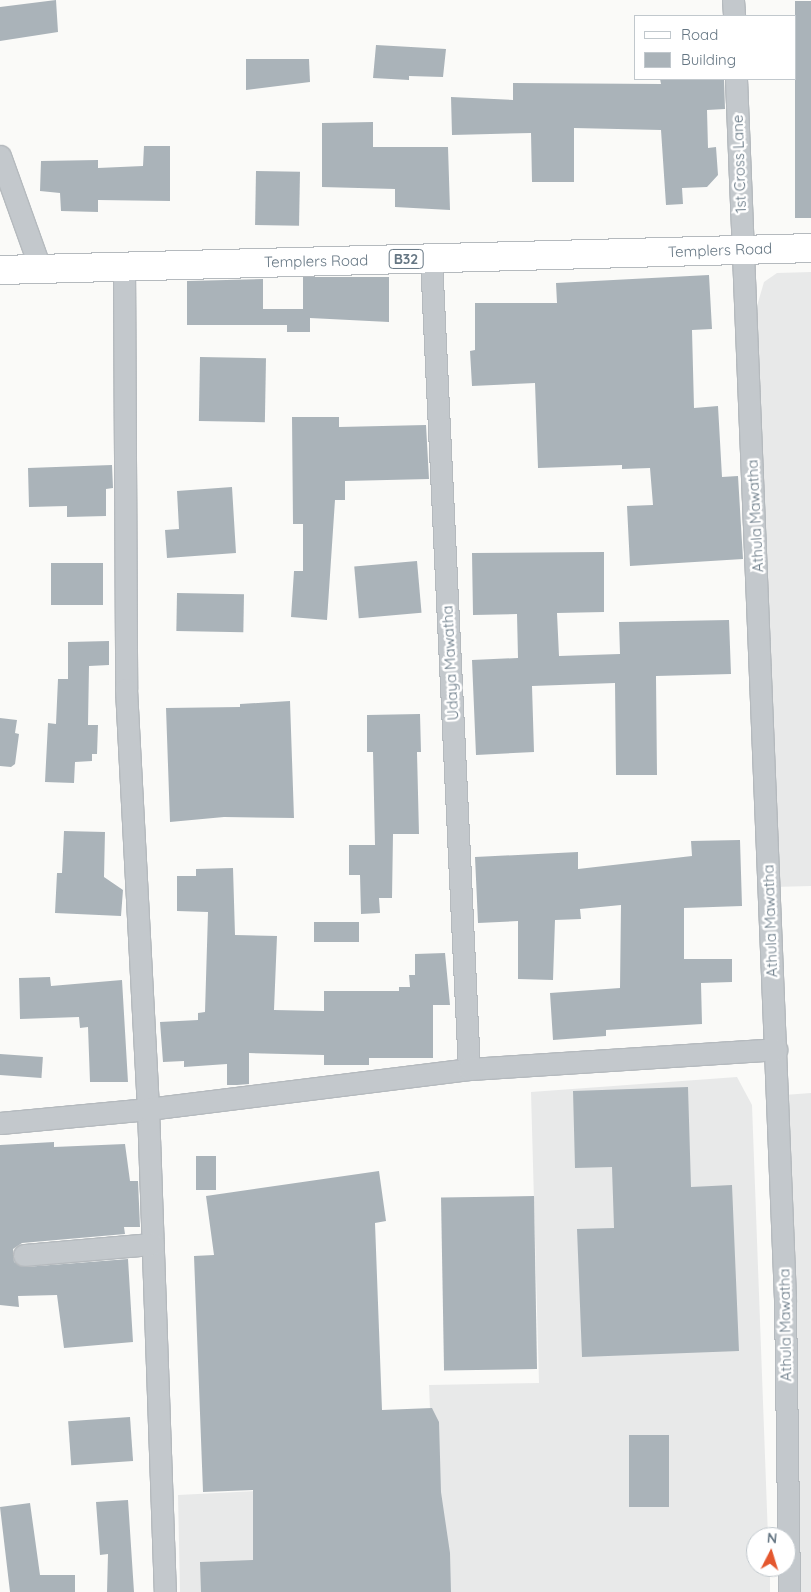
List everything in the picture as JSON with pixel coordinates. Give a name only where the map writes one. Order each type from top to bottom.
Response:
[{"type":"main road","name":"Templers Road","points":[[0,270],[811,248]]},
{"type":"street","points":[[733,0],[734,15]]},
{"type":"street","name":"1st Cross Lane","points":[[736,80],[742,250]]},
{"type":"street","points":[[0,156],[40,268]]},
{"type":"street","name":"Athula Mawatha","points":[[742,250],[760,602],[785,1301],[789,1592]]},
{"type":"street","name":"Udaya Mawatha","points":[[431,258],[469,1069]]},
{"type":"street","points":[[124,266],[126,689],[148,1110],[165,1592]]},
{"type":"street","points":[[0,1123],[148,1110],[469,1069],[776,1049]]},
{"type":"street","points":[[24,1255],[153,1244]]},
{"type":"shaded area","points":[[811,272],[811,886],[774,887],[752,323],[764,282],[777,273]]},
{"type":"shaded area","points":[[737,1077],[752,1105],[768,1527],[746,1527],[746,1577],[770,1577],[770,1592],[180,1592],[178,1495],[433,1482],[429,1385],[539,1383],[531,1092]]},
{"type":"shaded area","points":[[811,1093],[811,1592],[800,1592],[784,1095]]},
{"type":"building","points":[[56,0],[58,32],[0,41],[0,7]]},
{"type":"building","points":[[795,1],[811,1],[811,218],[795,218]]},
{"type":"building","points":[[376,45],[446,49],[443,77],[409,76],[409,80],[373,78]]},
{"type":"building","points":[[246,59],[309,59],[310,82],[246,90]]},
{"type":"building","points":[[660,80],[724,80],[725,109],[707,110],[708,148],[716,147],[718,175],[707,187],[682,188],[683,204],[666,205],[661,130],[574,128],[574,182],[532,182],[531,133],[452,135],[451,97],[513,100],[513,83],[661,84]]},
{"type":"building","points":[[373,122],[373,147],[448,147],[450,210],[395,207],[395,189],[322,187],[322,123]]},
{"type":"building","points":[[144,146],[170,146],[170,201],[98,200],[98,212],[61,211],[60,193],[40,191],[41,161],[98,160],[98,168],[143,166]]},
{"type":"building","points":[[256,171],[300,172],[299,226],[255,225]]},
{"type":"building","points":[[709,275],[712,329],[692,330],[694,408],[718,406],[722,477],[738,476],[743,559],[630,566],[627,506],[653,505],[650,468],[622,469],[622,465],[538,468],[535,383],[472,386],[470,351],[475,350],[475,303],[557,303],[556,283]]},
{"type":"building","points":[[303,277],[389,277],[389,322],[310,318],[310,332],[287,332],[287,325],[187,325],[187,281],[263,279],[263,309],[303,309]]},
{"type":"building","points":[[200,357],[266,358],[265,422],[199,421]]},
{"type":"building","points":[[292,417],[339,417],[339,427],[426,425],[429,479],[345,481],[345,500],[335,500],[327,620],[291,617],[294,571],[303,571],[303,524],[293,524]]},
{"type":"building","points":[[112,465],[113,488],[106,489],[106,516],[67,517],[67,506],[29,507],[28,468]]},
{"type":"building","points":[[232,487],[236,553],[167,558],[165,530],[179,529],[177,491]]},
{"type":"building","points":[[604,552],[604,612],[557,613],[559,656],[620,654],[619,622],[729,620],[731,674],[656,676],[657,775],[616,775],[615,683],[532,686],[534,752],[476,755],[472,660],[518,658],[517,614],[473,615],[472,553]]},
{"type":"building","points":[[417,561],[422,613],[359,618],[354,566]]},
{"type":"building","points":[[51,563],[103,563],[103,605],[51,605]]},
{"type":"building","points":[[177,593],[244,594],[243,632],[176,631]]},
{"type":"building","points":[[109,641],[109,665],[89,666],[88,725],[98,725],[97,754],[92,754],[92,761],[75,762],[74,783],[45,782],[48,723],[56,724],[58,679],[68,679],[68,642]]},
{"type":"building","points":[[290,701],[294,818],[224,817],[170,822],[166,708],[240,707],[240,704]]},
{"type":"building","points":[[420,714],[421,752],[417,752],[419,834],[393,834],[392,898],[379,898],[380,913],[361,914],[360,875],[349,875],[349,845],[375,845],[373,752],[367,752],[367,715]]},
{"type":"building","points":[[0,718],[17,720],[15,733],[19,734],[15,764],[11,767],[0,766]]},
{"type":"building","points":[[64,831],[105,832],[104,877],[123,890],[121,916],[55,913],[57,873],[62,873]]},
{"type":"building","points":[[740,840],[742,906],[684,908],[684,959],[732,959],[732,982],[701,983],[702,1024],[606,1030],[606,1036],[553,1040],[550,993],[620,988],[621,905],[580,909],[581,919],[555,920],[553,980],[518,979],[518,921],[478,923],[475,857],[578,852],[578,869],[692,856],[691,841]]},
{"type":"building","points":[[233,868],[235,935],[277,936],[274,1010],[324,1011],[324,991],[399,991],[399,987],[410,987],[409,975],[415,975],[415,954],[445,953],[450,1005],[433,1005],[433,1058],[369,1058],[369,1065],[324,1065],[324,1055],[249,1053],[249,1084],[237,1085],[227,1085],[227,1064],[184,1067],[184,1061],[163,1062],[160,1022],[198,1020],[198,1013],[205,1012],[208,912],[177,911],[177,876],[196,876],[196,869]]},
{"type":"building","points":[[314,922],[359,922],[359,942],[314,942]]},
{"type":"building","points":[[50,977],[51,986],[122,980],[128,1082],[90,1082],[88,1027],[80,1028],[79,1017],[20,1019],[19,978]]},
{"type":"building","points":[[0,1054],[43,1057],[41,1078],[0,1075]]},
{"type":"building","points":[[688,1087],[691,1187],[732,1185],[739,1351],[582,1357],[577,1229],[614,1228],[612,1167],[575,1168],[573,1091]]},
{"type":"building","points":[[54,1142],[54,1147],[125,1144],[130,1181],[138,1181],[140,1227],[124,1227],[125,1234],[22,1243],[13,1249],[14,1262],[25,1267],[128,1259],[133,1342],[64,1348],[57,1295],[18,1296],[19,1307],[0,1305],[0,1145]]},
{"type":"building","points":[[196,1156],[216,1156],[216,1190],[196,1190]]},
{"type":"building","points":[[379,1171],[386,1221],[375,1223],[382,1410],[432,1408],[439,1422],[441,1492],[450,1553],[451,1592],[201,1592],[200,1562],[253,1560],[253,1490],[203,1492],[194,1256],[214,1255],[206,1196]]},
{"type":"building","points":[[534,1196],[537,1369],[444,1371],[441,1198]]},
{"type":"building","points":[[130,1417],[133,1461],[71,1465],[68,1421]]},
{"type":"building","points":[[629,1435],[669,1435],[669,1507],[629,1507]]},
{"type":"building","points":[[128,1500],[134,1592],[107,1592],[108,1554],[100,1555],[96,1502]]},
{"type":"building","points":[[30,1503],[40,1575],[75,1575],[75,1592],[10,1592],[0,1507]]}]
